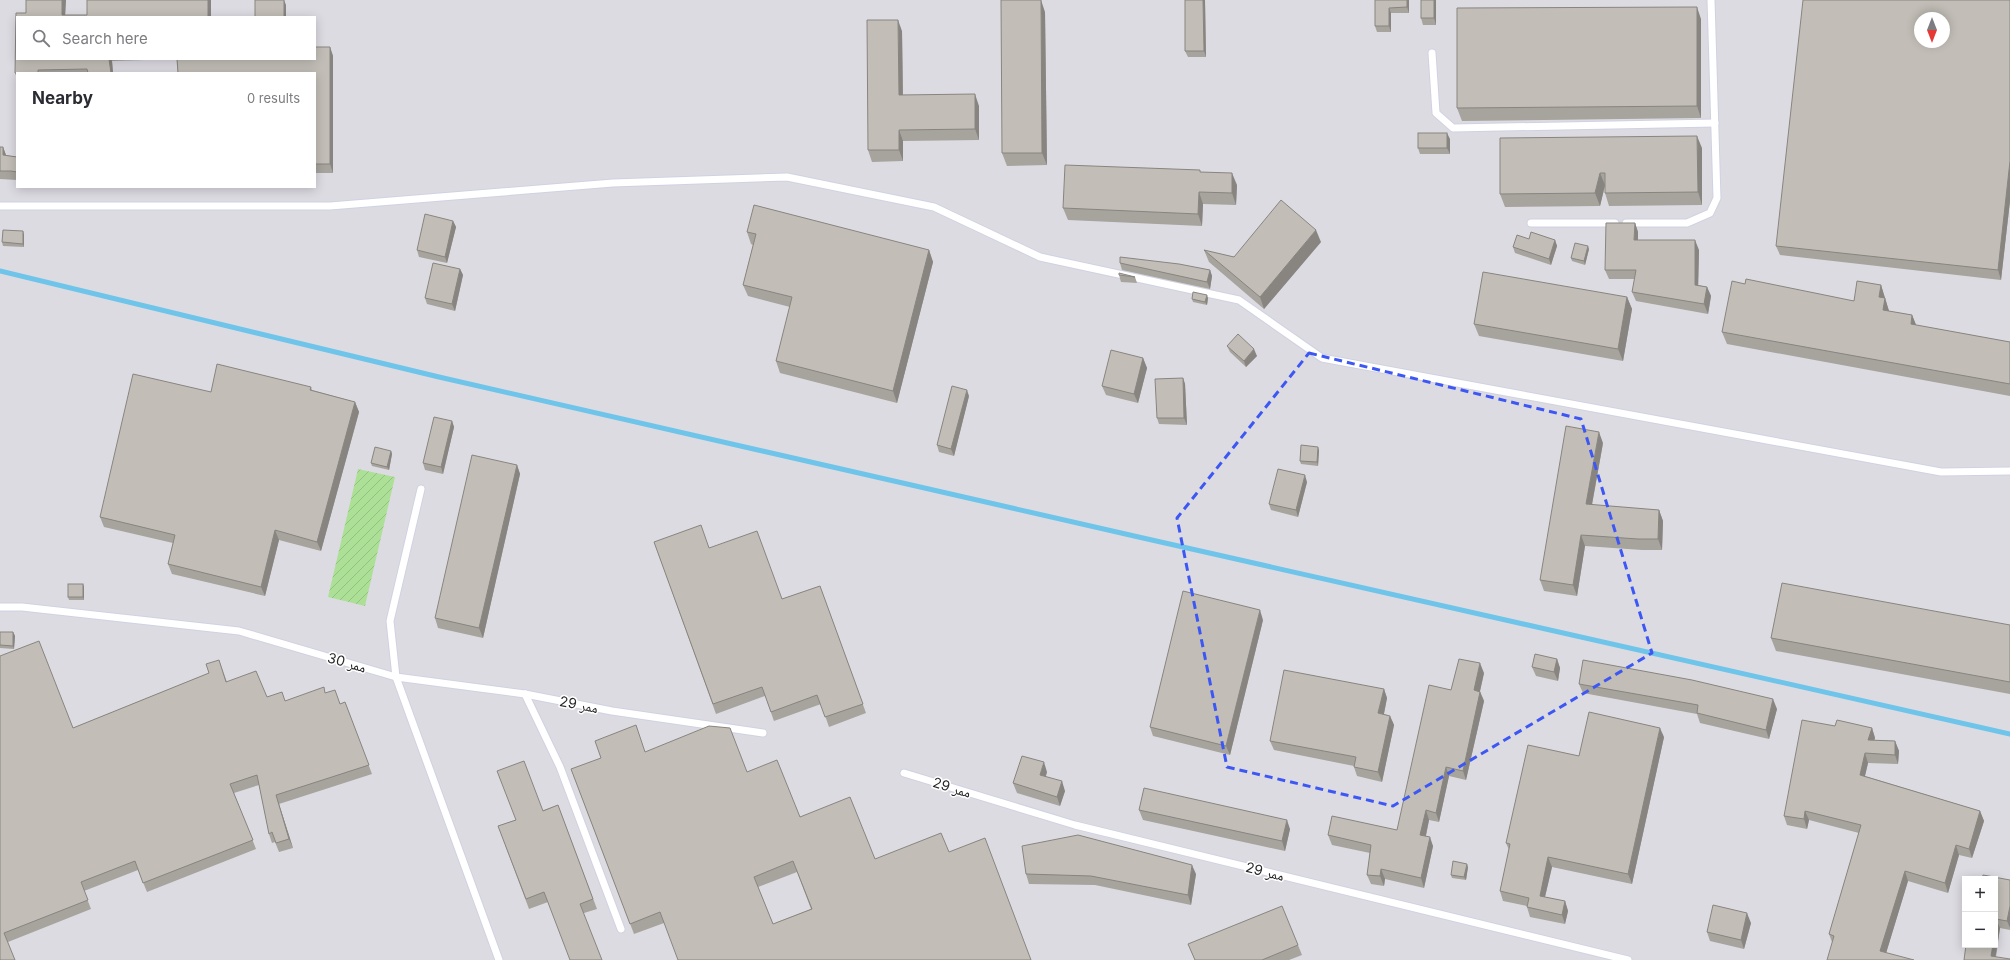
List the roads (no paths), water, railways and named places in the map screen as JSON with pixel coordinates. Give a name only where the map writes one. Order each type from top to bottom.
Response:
[{"type":"lane","points":[[1531,223],[1688,223],[1710,213],[1718,198],[1711,0]]},
{"type":"lane","points":[[1432,53],[1436,113],[1453,128],[1715,124]]},
{"type":"lane","points":[[0,206],[330,206],[613,183],[787,177],[934,207],[1040,257],[1239,300],[1322,358],[1941,472],[2010,471]]},
{"type":"lane","points":[[421,489],[390,621],[396,677],[499,960]]},
{"type":"lane","name":"ممر 30","points":[[0,607],[22,607],[239,631],[396,677]]},
{"type":"lane","name":"ممر 29","points":[[396,677],[525,694],[612,711],[763,733]]},
{"type":"lane","points":[[525,694],[560,767],[621,929]]},
{"type":"lane","name":"ممر 29","points":[[904,773],[1075,825],[1628,960]]},
{"type":"waterway","points":[[0,271],[439,377],[2010,734]]}]
